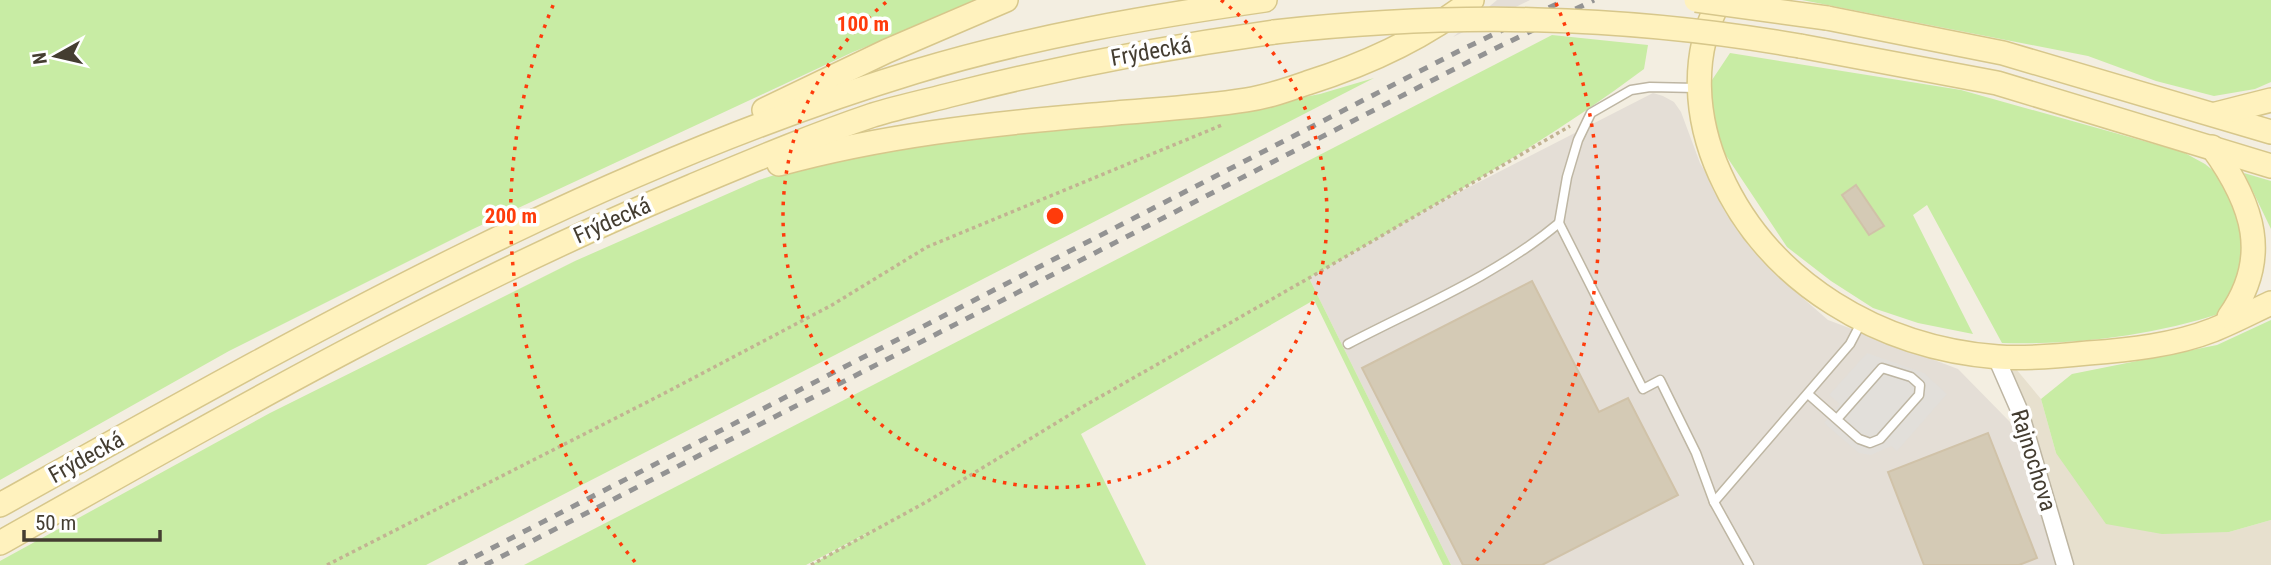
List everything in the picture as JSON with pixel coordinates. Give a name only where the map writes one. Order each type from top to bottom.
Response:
[{"type":"main road","points":[[602,189],[887,51],[1006,0]]},
{"type":"main road","name":"Frýdecká","points":[[0,505],[252,365],[420,277],[602,189],[774,120],[916,71],[1067,32],[1265,0]]},
{"type":"main road","points":[[623,215],[763,168],[831,149],[925,133],[1259,98],[1342,72],[1385,54],[1450,17],[1472,0]]},
{"type":"main road","points":[[1696,0],[1827,18],[2003,53],[2271,132]]},
{"type":"main road","points":[[1720,0],[1704,39],[1699,88],[1703,120],[1714,161],[1727,188],[1762,240],[1818,295],[1862,321],[1916,341],[1996,357],[2050,357],[2119,350],[2212,331],[2271,303]]},
{"type":"main road","name":"Frýdecká","points":[[0,543],[383,331],[623,215],[781,148],[875,115],[998,83],[1133,54],[1274,32],[1417,20],[1508,18],[1681,29],[1800,46],[1997,83],[2271,166]]},
{"type":"main road","points":[[2214,114],[2271,100]]},
{"type":"main road","points":[[2212,147],[2250,202],[2261,226],[2265,248],[2263,266],[2254,290],[2239,308],[2212,331]]},
{"type":"street","name":"Rajnochova","points":[[1996,357],[2020,412],[2065,565]]},
{"type":"lane","points":[[1699,88],[1650,87],[1631,90],[1591,113],[1578,140],[1567,177],[1559,223],[1643,389],[1660,380],[1696,453],[1714,502],[1749,565]]},
{"type":"lane","points":[[1348,344],[1507,262],[1559,223]]},
{"type":"lane","points":[[1714,502],[1850,344],[1862,321]]},
{"type":"lane","points":[[1808,394],[1862,441],[1877,441],[1919,395],[1920,385],[1911,377],[1882,368],[1837,419]]},
{"type":"path","points":[[327,565],[711,369],[832,304],[928,247],[1230,121],[1259,98]]},
{"type":"path","points":[[811,565],[928,501],[1084,406],[1591,113]]},
{"type":"shaded area","points":[[1497,0],[1530,0],[1453,37]]},
{"type":"shaded area","points":[[1653,93],[1674,102],[1681,112],[1700,163],[1742,236],[1782,280],[1828,320],[1958,369],[2011,423],[2064,565],[1451,565],[1309,278],[1444,200]]},
{"type":"shaded area","points":[[1867,353],[1924,373],[1947,394],[1897,451],[1891,446],[1871,455],[1859,453],[1824,423],[1840,404],[1829,395]]},
{"type":"shaded area","points":[[2011,363],[2041,399],[2056,453],[2229,532],[2271,520],[2271,565],[2053,565]]},
{"type":"green space","points":[[0,0],[982,0],[853,52],[473,229],[229,351],[0,480]]},
{"type":"green space","points":[[1802,0],[2271,0],[2271,82],[2255,89],[2214,96],[2156,81],[2088,56]]},
{"type":"green space","points":[[1552,35],[1648,45],[1644,69],[1563,126],[1437,204],[1309,278],[1451,565],[1443,565],[1314,300],[1081,434],[1146,565],[811,565],[877,528],[806,565],[524,565]]},
{"type":"green space","points":[[1730,53],[1961,90],[2183,152],[2205,164],[2225,180],[2255,248],[2222,313],[2168,328],[2113,337],[2002,343],[1927,205],[1913,215],[1973,334],[1918,323],[1873,308],[1831,281],[1787,247],[1717,142],[1708,86]]},
{"type":"green space","points":[[1374,78],[426,565],[0,565],[0,561],[270,413],[575,261],[759,180],[828,158],[966,139],[1244,109],[1320,94]]},
{"type":"green space","points":[[2244,173],[2271,181],[2271,229]]},
{"type":"green space","points":[[2271,320],[2271,520],[2229,532],[2162,534],[2106,524],[2056,453],[2041,399],[2072,374],[2217,345]]},
{"type":"building","points":[[1856,185],[1884,226],[1869,235],[1842,195]]},
{"type":"building","points":[[1532,281],[1599,412],[1628,398],[1678,495],[1542,565],[1463,565],[1362,368]]},
{"type":"building","points":[[1988,433],[2037,558],[2019,565],[1924,565],[1888,472]]},
{"type":"railway","points":[[459,565],[1459,51],[1565,0]]},
{"type":"railway","points":[[485,565],[1594,0]]}]
